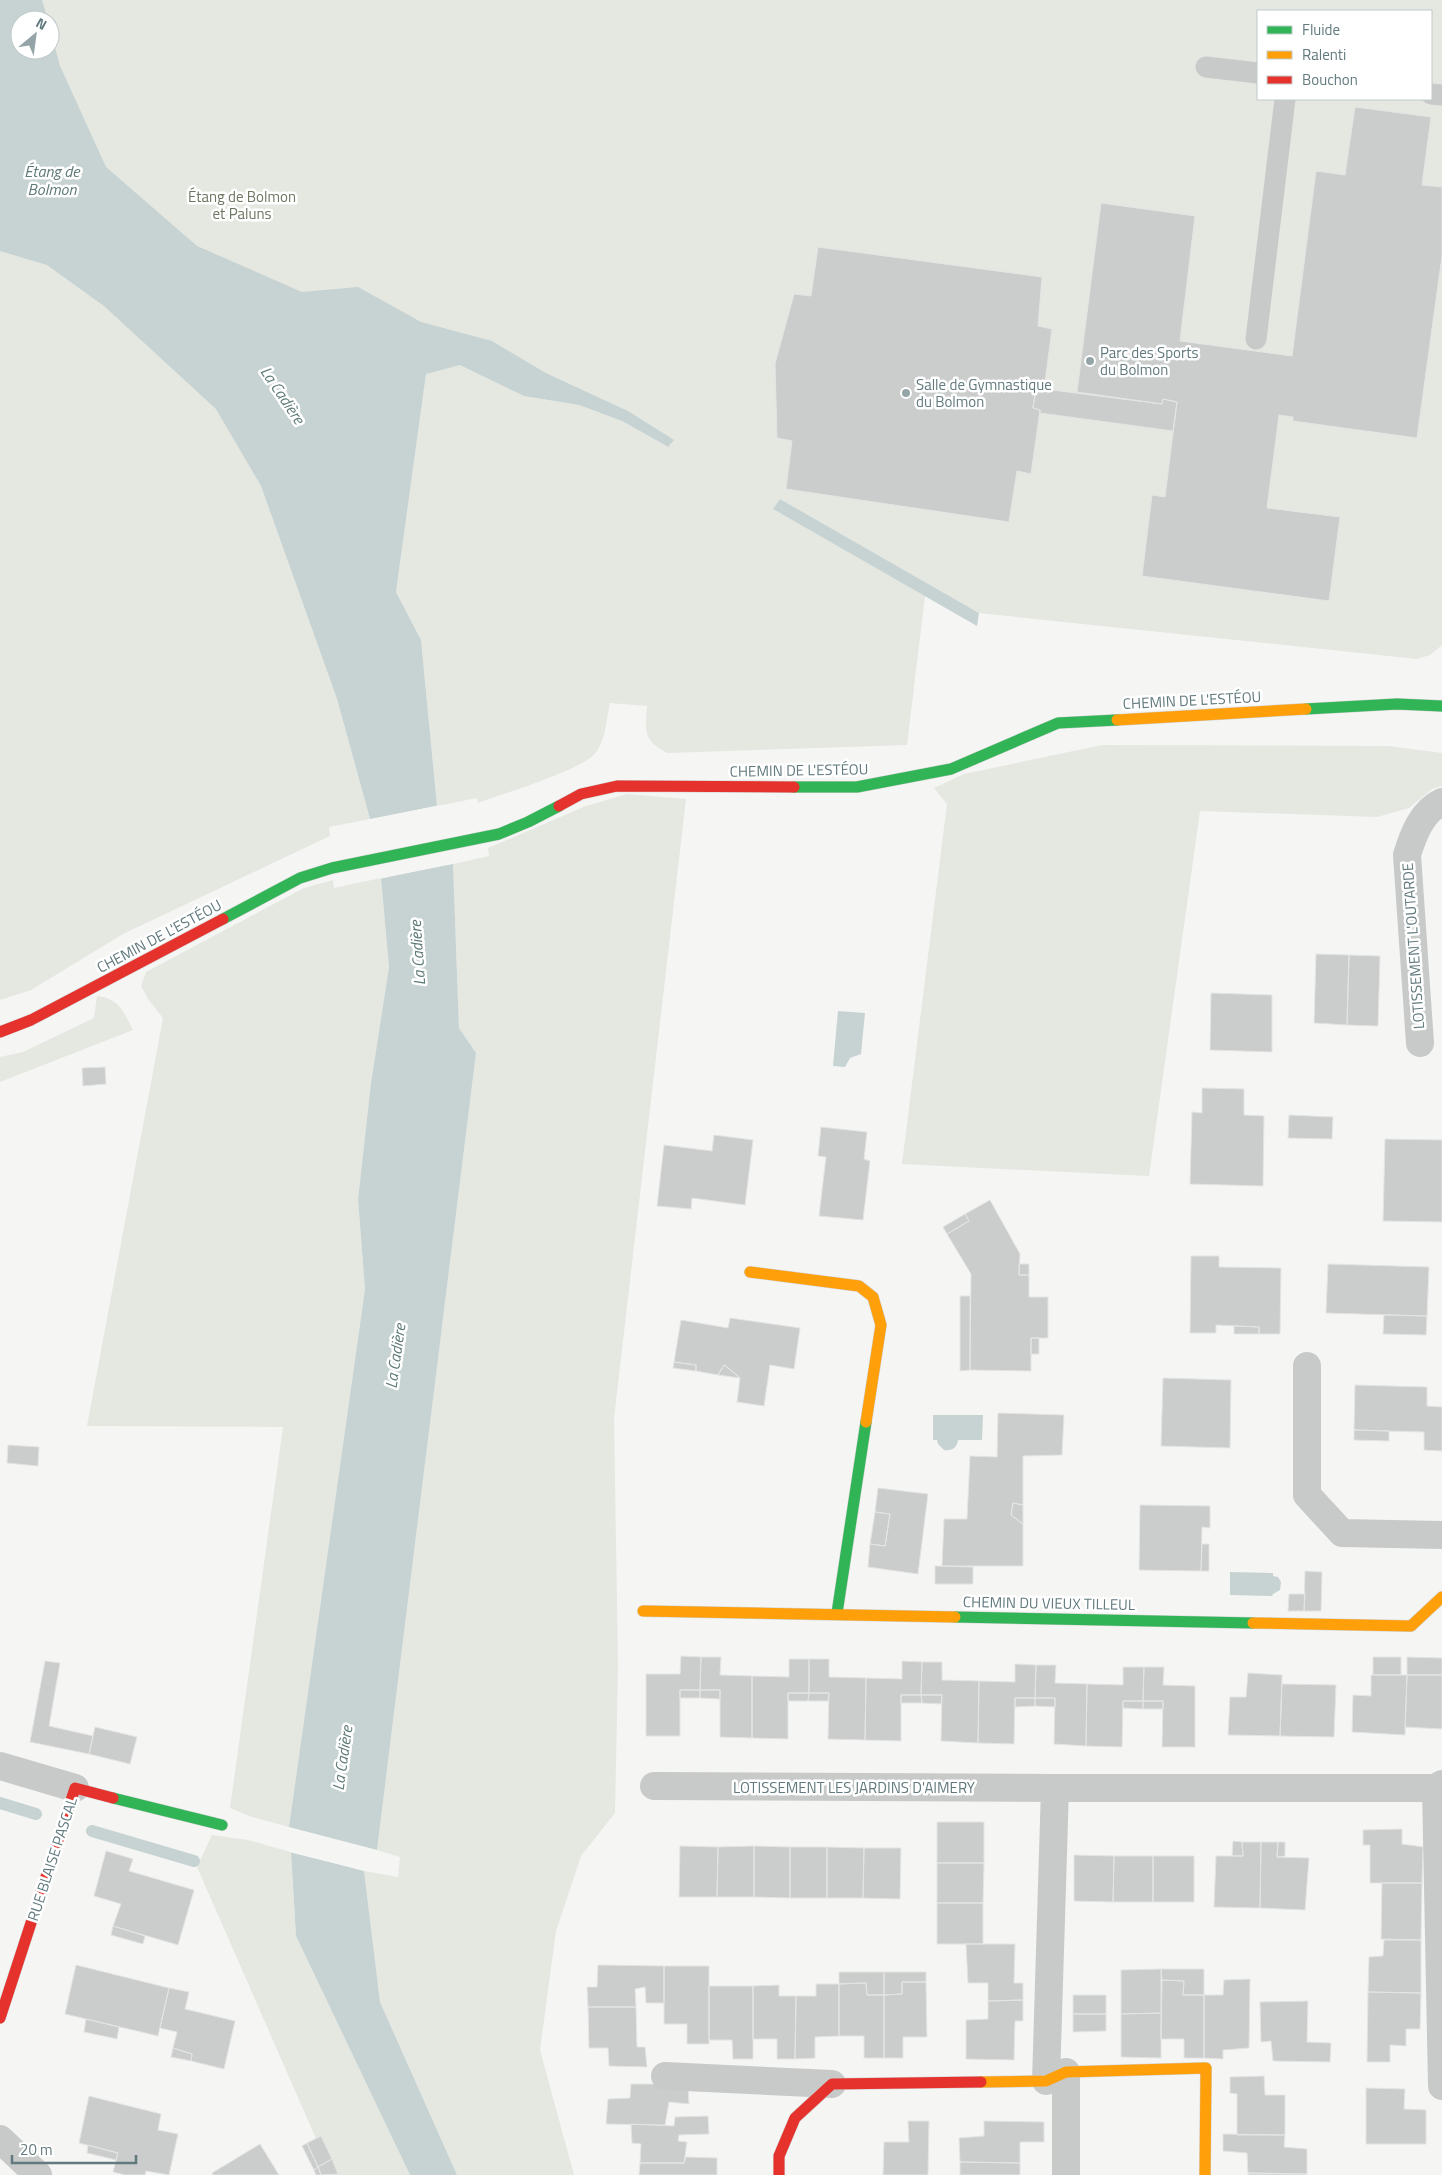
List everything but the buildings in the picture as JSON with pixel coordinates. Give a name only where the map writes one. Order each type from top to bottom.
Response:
[{"type":"street","name":"CHEMIN DE L'ESTÉOU","points":[[0,1032],[32,1020],[300,878],[332,868],[499,834],[528,822],[581,794],[617,786],[857,787],[951,768],[1058,723],[1397,704],[1442,706]]},
{"type":"street","name":"LOTISSEMENT L'OUTARDE","points":[[1420,1043],[1407,855],[1414,834],[1425,816],[1442,802]]},
{"type":"street","points":[[750,1272],[859,1286],[873,1296],[881,1324],[838,1613]]},
{"type":"street","points":[[1307,1366],[1307,1495],[1342,1533],[1442,1535]]},
{"type":"street","name":"CHEMIN DU VIEUX TILLEUL","points":[[643,1611],[838,1613],[1411,1626],[1442,1596]]},
{"type":"street","points":[[0,1766],[75,1788]]},
{"type":"street","name":"LOTISSEMENT LES JARDINS D'AIMERY","points":[[654,1786],[1195,1789],[1440,1788]]},
{"type":"street","name":"RUE BLAISE PASCAL","points":[[0,2018],[75,1788],[222,1825]]},
{"type":"street","points":[[1055,1788],[1051,1946],[1056,2077],[1066,2175]]},
{"type":"street","points":[[1440,1788],[1442,2086]]},
{"type":"street","points":[[664,2076],[832,2084],[1056,2077],[1206,2068],[1205,2175]]},
{"type":"street","points":[[779,2175],[779,2156],[795,2118],[832,2084]]},
{"type":"street","points":[[0,2139],[38,2175]]},
{"type":"lane","points":[[1206,67],[1257,73]]},
{"type":"lane","points":[[1256,339],[1285,100]]},
{"type":"green space","name":"Étang de Bolmon et Paluns","points":[[0,0],[1442,0],[1442,645],[1430,655],[1417,659],[979,613],[780,499],[773,509],[925,596],[907,745],[668,753],[654,744],[647,734],[647,706],[610,703],[602,740],[597,751],[590,758],[561,773],[478,803],[477,798],[437,806],[421,640],[396,592],[426,374],[460,364],[524,396],[579,405],[622,421],[667,447],[628,411],[546,373],[492,341],[217,410],[261,486],[337,699],[370,819],[329,827],[330,836],[123,934],[31,990],[0,1000]]},
{"type":"green space","points":[[1102,745],[1388,746],[1442,753],[1442,786],[1432,789],[1409,808],[1377,817],[1200,811],[1149,1176],[902,1164],[947,804],[934,788],[964,774]]},
{"type":"green space","points":[[627,794],[686,799],[614,1418],[618,1665],[615,1813],[581,1856],[556,1931],[540,2050],[574,2175],[457,2175],[380,2002],[364,1871],[398,1877],[400,1857],[377,1850],[476,1053],[459,1028],[453,864],[489,856],[488,848],[586,806]]},
{"type":"green space","points":[[381,878],[389,967],[371,1083],[358,1199],[365,1289],[289,1827],[252,1817],[230,1808],[283,1427],[87,1426],[163,1018],[148,999],[141,986],[146,972],[304,888],[333,880],[334,888]]},
{"type":"green space","points":[[97,996],[110,1000],[120,1007],[133,1030],[0,1082],[0,1057],[23,1052],[94,1018]]},
{"type":"green space","points":[[212,1835],[248,1840],[291,1852],[296,1936],[410,2175],[332,2175],[197,1867]]},
{"type":"water","points":[[0,0],[42,0],[45,10],[10,10],[10,60],[58,60],[106,167],[197,246],[302,292],[358,287],[421,322],[492,341],[546,373],[628,411],[674,440],[668,447],[622,421],[579,405],[524,396],[460,365],[426,374],[396,592],[421,640],[437,806],[370,819],[337,699],[261,486],[216,409],[104,306],[47,265],[0,251]]},
{"type":"water","points":[[780,499],[979,613],[977,626],[773,509]]},
{"type":"water","name":"La Cadière","points":[[453,864],[459,1028],[476,1053],[377,1850],[289,1827],[365,1289],[358,1199],[371,1083],[389,967],[381,878]]},
{"type":"water","points":[[838,1011],[865,1013],[861,1054],[850,1058],[845,1067],[833,1066]]},
{"type":"water","points":[[933,1415],[983,1415],[982,1440],[958,1440],[954,1448],[944,1450],[937,1440],[933,1440]]},
{"type":"water","points":[[1230,1572],[1273,1573],[1273,1576],[1278,1577],[1281,1582],[1280,1590],[1272,1596],[1230,1595]]},
{"type":"water","points":[[291,1852],[364,1871],[380,2002],[457,2175],[410,2175],[296,1936]]},
{"type":"pier","points":[[440,805],[438,808],[368,820]]},
{"type":"pier","points":[[452,861],[455,863],[379,879],[380,876]]},
{"type":"pier","points":[[286,1827],[379,1851],[376,1853],[288,1830]]},
{"type":"pier","points":[[292,1850],[364,1868],[366,1871],[289,1852]]},
{"type":"waterway","points":[[0,1803],[36,1814]]},
{"type":"waterway","points":[[92,1831],[194,1861]]},
{"type":"traffic: fast","points":[[1306,709],[1397,704],[1442,706]]},
{"type":"traffic: fast","points":[[794,787],[857,787],[951,769],[1058,723],[1117,720]]},
{"type":"traffic: fast","points":[[223,919],[300,878],[332,868],[499,834],[559,806]]},
{"type":"traffic: fast","points":[[837,1613],[866,1422]]},
{"type":"traffic: fast","points":[[955,1617],[1253,1623]]},
{"type":"traffic: fast","points":[[113,1798],[222,1825]]},
{"type":"traffic: slow","points":[[1117,720],[1306,709]]},
{"type":"traffic: slow","points":[[750,1272],[859,1286],[873,1297],[881,1325],[866,1422]]},
{"type":"traffic: slow","points":[[1253,1623],[1411,1626],[1442,1597]]},
{"type":"traffic: slow","points":[[643,1611],[955,1617]]},
{"type":"traffic: slow","points":[[981,2082],[1046,2081],[1066,2072],[1206,2068],[1205,2175]]},
{"type":"traffic: jam","points":[[559,806],[581,794],[617,786],[794,787]]},
{"type":"traffic: jam","points":[[0,1032],[31,1020],[223,919]]},
{"type":"traffic: jam","points":[[0,2018],[75,1788],[113,1798]]},
{"type":"traffic: jam","points":[[779,2175],[779,2156],[795,2118],[832,2084],[981,2082]]},
{"type":"place","name":"Parc des Sports du Bolmon","points":[[1090,361]]},
{"type":"place","name":"Salle de Gymnastique du Bolmon","points":[[906,393]]},
{"type":"water label","name":"Étang de Bolmon","points":[[52,180]]}]
